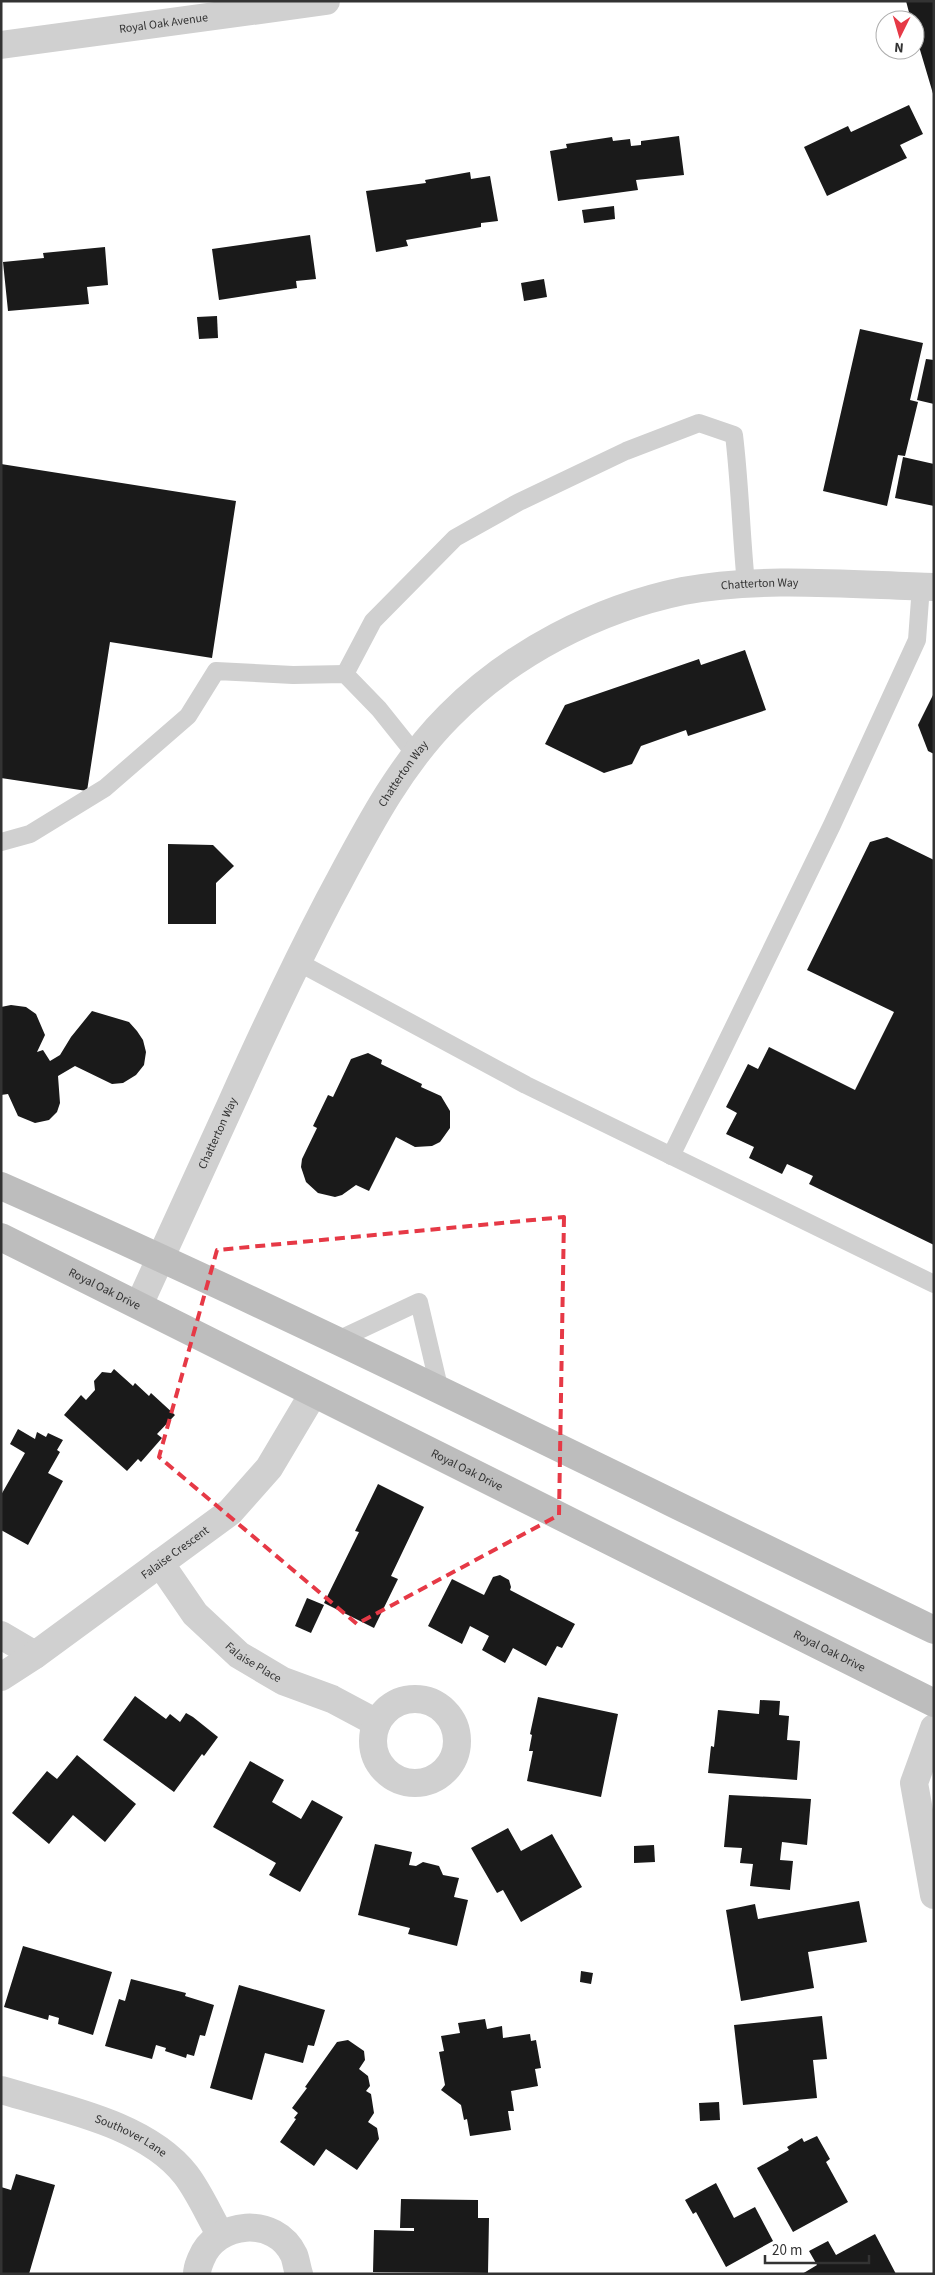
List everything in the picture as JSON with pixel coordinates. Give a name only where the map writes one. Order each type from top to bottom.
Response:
[{"type":"main road","points":[[1,1186],[160,1256],[338,1340],[934,1630]]},
{"type":"main road","name":"Royal Oak Drive","points":[[1,1237],[934,1703]]},
{"type":"street","name":"Royal Oak Avenue","points":[[1,45],[326,1]]},
{"type":"street","name":"Chatterton Way","points":[[139,1305],[296,962],[370,824],[414,754],[450,715],[491,678],[546,642],[624,607],[684,591],[746,584],[927,587]]},
{"type":"street","name":"Falaise Crescent","points":[[1,1677],[35,1655],[230,1512],[269,1468],[313,1394]]},
{"type":"street","name":"Falaise Place","points":[[160,1563],[195,1614],[239,1655],[283,1681],[332,1699],[376,1723]]},
{"type":"street","points":[[1,1635],[35,1655]]},
{"type":"street","points":[[934,1728],[914,1782],[934,1895]]},
{"type":"street","name":"Southover Lane","points":[[1,2090],[119,2126],[161,2149],[186,2175],[220,2234]]},
{"type":"street","points":[[197,2274],[205,2249],[220,2234],[240,2227],[261,2228],[280,2238],[294,2254],[299,2274]]},
{"type":"lane","points":[[345,674],[373,621],[455,538],[519,502],[626,451],[699,424],[734,434],[740,480],[746,584]]},
{"type":"lane","points":[[672,1156],[832,826],[917,640],[927,587]]},
{"type":"lane","points":[[1,842],[30,834],[104,788],[188,716],[216,671],[345,674],[379,709],[414,754]]},
{"type":"lane","points":[[296,962],[526,1085],[934,1284]]},
{"type":"lane","points":[[338,1340],[419,1302],[440,1391]]},
{"type":"highlighted area","points":[[564,1217],[559,1515],[357,1624],[159,1457],[217,1250]]},
{"type":"building","points":[[906,1],[934,1],[934,97],[923,60],[925,60],[925,10],[908,10]]},
{"type":"building","points":[[909,105],[923,134],[900,145],[907,158],[827,196],[804,147],[848,126],[851,132]]},
{"type":"building","points":[[679,136],[684,175],[636,180],[638,190],[558,201],[550,151],[567,148],[566,144],[612,137],[613,141],[630,139],[631,146],[641,145],[641,141]]},
{"type":"building","points":[[470,172],[471,179],[490,176],[498,221],[481,223],[481,227],[406,240],[408,246],[376,252],[366,191],[426,183],[425,180]]},
{"type":"building","points":[[614,206],[615,219],[584,223],[582,210]]},
{"type":"building","points":[[310,235],[316,279],[296,281],[297,288],[219,300],[212,249]]},
{"type":"building","points":[[105,247],[108,285],[87,287],[89,304],[8,311],[3,262],[44,258],[43,253]]},
{"type":"building","points":[[544,279],[547,297],[524,301],[521,283]]},
{"type":"building","points":[[217,316],[218,338],[199,339],[197,317]]},
{"type":"building","points":[[860,329],[923,343],[910,400],[918,402],[905,456],[898,455],[887,506],[823,491]]},
{"type":"building","points":[[926,359],[934,360],[934,404],[917,400]]},
{"type":"building","points":[[903,457],[934,464],[934,506],[895,498]]},
{"type":"building","points":[[1,464],[236,501],[212,658],[110,642],[87,791],[1,778]]},
{"type":"building","points":[[745,650],[766,710],[688,736],[686,730],[641,746],[632,764],[604,773],[545,744],[565,705],[699,659],[701,665]]},
{"type":"building","points":[[934,693],[934,754],[928,751],[918,725]]},
{"type":"building","points":[[887,837],[934,860],[934,1245],[809,1184],[813,1176],[787,1164],[782,1174],[749,1158],[754,1147],[726,1134],[737,1113],[726,1107],[748,1064],[758,1069],[769,1047],[855,1090],[894,1012],[807,970],[870,842]]},
{"type":"building","points":[[168,844],[213,845],[234,866],[216,883],[216,924],[168,924]]},
{"type":"building","points":[[11,1005],[26,1007],[36,1014],[45,1035],[37,1052],[43,1050],[50,1061],[60,1055],[71,1037],[92,1011],[129,1022],[143,1040],[146,1052],[144,1065],[136,1075],[123,1083],[112,1084],[75,1066],[58,1076],[60,1103],[57,1112],[49,1120],[35,1123],[18,1116],[8,1094],[1,1095],[1,1007]]},
{"type":"building","points":[[368,1053],[382,1060],[381,1064],[422,1084],[421,1087],[441,1096],[450,1111],[450,1128],[440,1142],[432,1146],[415,1147],[396,1137],[369,1191],[356,1185],[342,1195],[335,1197],[318,1193],[306,1182],[301,1167],[302,1159],[317,1128],[313,1126],[328,1095],[333,1097],[351,1059]]},
{"type":"building","points":[[114,1369],[133,1386],[135,1383],[149,1396],[151,1393],[175,1415],[157,1434],[162,1438],[141,1462],[138,1459],[127,1471],[64,1415],[81,1395],[86,1400],[95,1390],[94,1381],[102,1372],[111,1373]]},
{"type":"building","points":[[18,1429],[35,1439],[37,1432],[46,1437],[48,1433],[63,1440],[57,1450],[60,1452],[48,1473],[63,1481],[28,1545],[1,1530],[1,1495],[25,1453],[10,1444]]},
{"type":"building","points":[[378,1484],[424,1507],[391,1576],[398,1579],[374,1628],[324,1603],[359,1532],[355,1531]]},
{"type":"building","points":[[500,1575],[509,1580],[510,1590],[575,1624],[562,1648],[557,1646],[546,1666],[513,1648],[505,1663],[482,1650],[489,1636],[470,1626],[462,1644],[428,1626],[452,1579],[484,1595],[493,1577]]},
{"type":"building","points":[[307,1598],[324,1605],[311,1633],[295,1626]]},
{"type":"building","points":[[135,1696],[166,1719],[170,1714],[180,1722],[186,1713],[218,1737],[204,1756],[202,1754],[174,1792],[103,1740]]},
{"type":"building","points":[[538,1697],[618,1714],[601,1797],[527,1781],[533,1751],[529,1751],[532,1735],[530,1734]]},
{"type":"building","points":[[760,1700],[780,1701],[779,1715],[789,1716],[787,1740],[800,1741],[797,1780],[708,1773],[711,1746],[714,1747],[718,1710],[759,1714]]},
{"type":"building","points":[[77,1755],[136,1804],[105,1842],[73,1815],[49,1844],[12,1813],[47,1771],[57,1779]]},
{"type":"building","points":[[250,1761],[284,1780],[272,1802],[301,1819],[312,1800],[343,1817],[300,1892],[269,1875],[276,1863],[213,1827]]},
{"type":"building","points":[[729,1795],[811,1799],[807,1845],[782,1842],[780,1860],[793,1861],[790,1890],[750,1886],[753,1864],[740,1863],[742,1848],[724,1847]]},
{"type":"building","points":[[508,1828],[521,1851],[552,1834],[582,1887],[521,1922],[503,1890],[497,1893],[471,1848]]},
{"type":"building","points":[[375,1844],[412,1852],[409,1865],[416,1866],[423,1862],[439,1866],[443,1875],[459,1878],[454,1897],[468,1900],[457,1946],[408,1934],[410,1928],[358,1915]]},
{"type":"building","points":[[654,1845],[655,1862],[634,1863],[634,1846]]},
{"type":"building","points":[[859,1901],[867,1942],[808,1952],[814,1988],[741,2001],[726,1910],[755,1904],[758,1919]]},
{"type":"building","points":[[23,1946],[112,1972],[93,2035],[58,2024],[59,2018],[49,2015],[48,2020],[4,2007]]},
{"type":"building","points":[[581,1971],[593,1973],[591,1984],[580,1982]]},
{"type":"building","points":[[131,1979],[186,1993],[185,1996],[214,2005],[205,2036],[200,2035],[194,2056],[187,2054],[186,2058],[165,2051],[166,2048],[156,2045],[152,2059],[105,2046],[119,1999],[125,2001]]},
{"type":"building","points":[[239,1985],[325,2010],[314,2046],[308,2045],[303,2063],[265,2053],[252,2100],[210,2088]]},
{"type":"building","points":[[822,2016],[827,2059],[813,2060],[817,2098],[743,2105],[734,2025]]},
{"type":"building","points":[[485,2019],[487,2029],[502,2026],[503,2038],[530,2034],[531,2041],[536,2040],[541,2068],[535,2069],[538,2086],[511,2091],[514,2111],[508,2111],[511,2130],[470,2136],[467,2119],[464,2120],[461,2105],[441,2090],[445,2085],[439,2052],[444,2051],[441,2036],[460,2033],[458,2023]]},
{"type":"building","points":[[348,2040],[364,2051],[365,2060],[359,2069],[368,2076],[370,2086],[366,2091],[371,2094],[374,2113],[368,2122],[377,2128],[379,2139],[357,2170],[326,2149],[314,2166],[280,2142],[296,2119],[294,2118],[298,2113],[292,2108],[307,2088],[305,2087],[337,2042]]},
{"type":"building","points":[[719,2102],[720,2120],[700,2121],[699,2103]]},
{"type":"building","points":[[817,2136],[830,2159],[826,2162],[848,2202],[793,2232],[757,2168],[789,2150],[787,2147],[802,2138],[804,2142]]},
{"type":"building","points":[[16,2174],[55,2185],[29,2274],[1,2274],[1,2187],[11,2190]]},
{"type":"building","points":[[716,2183],[734,2218],[755,2207],[773,2241],[726,2267],[696,2212],[693,2214],[685,2200]]},
{"type":"building","points":[[401,2199],[478,2200],[478,2218],[489,2218],[488,2273],[373,2272],[374,2230],[414,2231],[414,2228],[400,2228]]},
{"type":"building","points":[[875,2234],[896,2274],[802,2274],[817,2265],[809,2251],[828,2241],[836,2255]]}]
